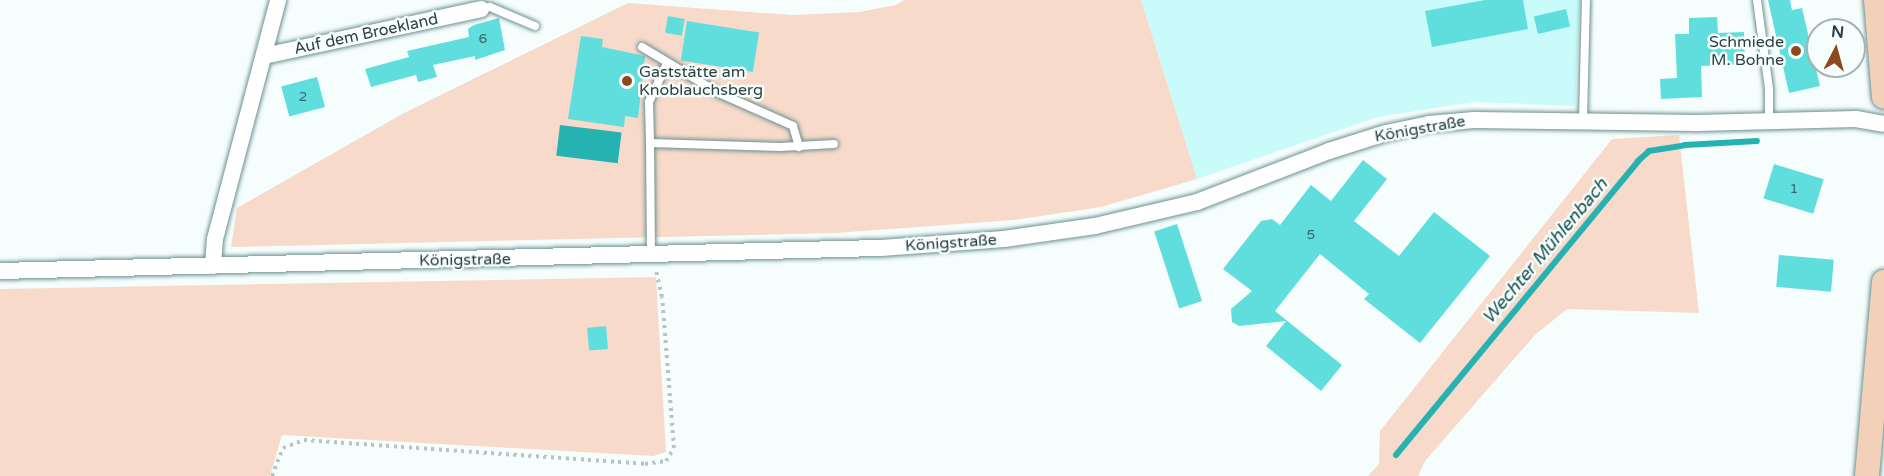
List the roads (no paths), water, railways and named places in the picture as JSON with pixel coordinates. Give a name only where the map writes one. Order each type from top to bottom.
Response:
[{"type":"main road","points":[[1876,0],[1884,97]]},
{"type":"main road","points":[[1867,476],[1884,282]]},
{"type":"street","name":"Auf dem Broekland","points":[[213,266],[215,239],[278,0]]},
{"type":"street","name":"Auf dem Broekland","points":[[264,56],[481,9]]},
{"type":"street","name":"Königstraße","points":[[0,271],[881,248],[1016,238],[1095,226],[1197,202],[1386,133],[1474,120],[1856,119],[1884,124]]},
{"type":"lane","points":[[1583,120],[1586,0]]},
{"type":"lane","points":[[1757,0],[1769,89],[1770,120]]},
{"type":"lane","name":"Auf dem Broekland","points":[[481,9],[490,7],[535,26]]},
{"type":"lane","points":[[642,47],[719,93],[793,126],[799,147]]},
{"type":"lane","points":[[651,255],[649,102],[667,63]]},
{"type":"lane","points":[[650,143],[799,147],[834,144]]},
{"type":"water","points":[[560,125],[622,133],[618,163],[556,156]]},
{"type":"waterway","name":"Wechter Mühlenbach","points":[[1396,455],[1638,161],[1649,151],[1685,145],[1757,141]]},
{"type":"place","name":"Schmiede M. Bohne","points":[[1796,51]]},
{"type":"place","name":"Gaststätte am Knoblauchsberg","points":[[627,81]]}]
